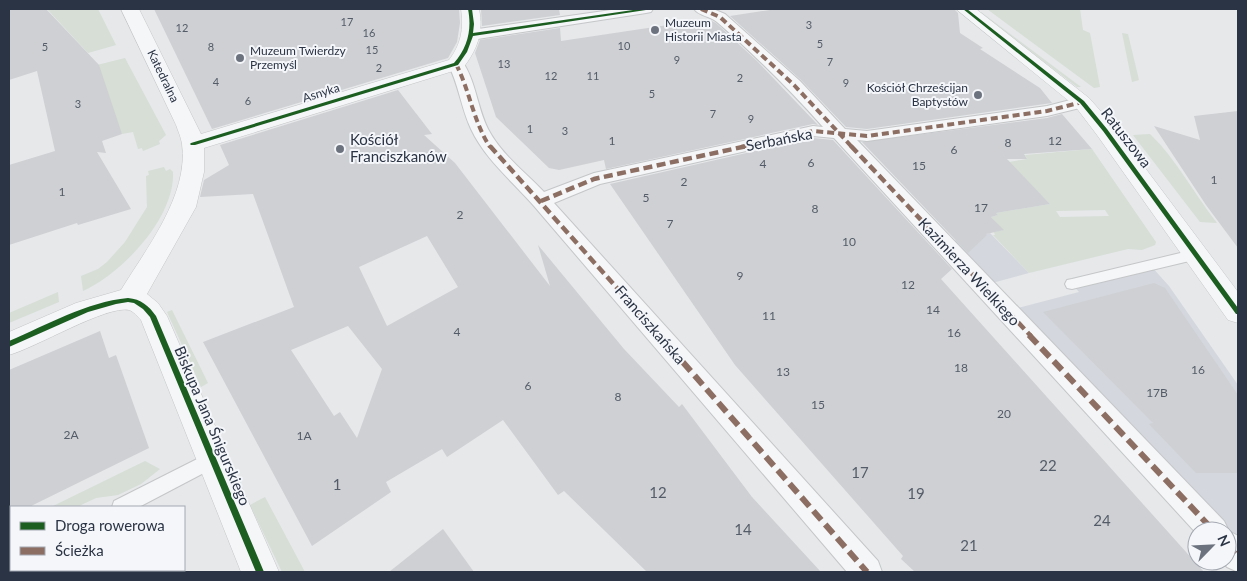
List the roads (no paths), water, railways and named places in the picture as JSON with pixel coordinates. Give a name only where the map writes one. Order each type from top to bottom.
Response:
[{"type":"street","name":"Katedralna","points":[[130,9],[187,125],[193,144]]},
{"type":"street","points":[[456,64],[464,54],[471,35],[470,9]]},
{"type":"street","points":[[471,35],[646,9]]},
{"type":"street","name":"Kazimierza Wielkiego","points":[[701,9],[720,17],[794,85],[1205,521]]},
{"type":"street","name":"Ratuszowa","points":[[964,9],[1082,102],[1106,130],[1238,312]]},
{"type":"street","name":"Asnyka","points":[[193,144],[456,64]]},
{"type":"street","name":"Franciszkańska","points":[[456,64],[462,74],[479,128],[491,150],[541,201],[867,572]]},
{"type":"street","name":"Serbańska","points":[[541,201],[594,179],[813,131],[867,136],[1047,110],[1082,102]]},
{"type":"street","points":[[9,344],[98,306],[130,299],[184,207],[192,172],[193,144]]},
{"type":"street","name":"Biskupa Jana Śnigurskiego","points":[[130,299],[143,305],[153,316],[260,572]]},
{"type":"lane","points":[[1072,284],[1197,254]]},
{"type":"lane","points":[[123,506],[213,459]]},
{"type":"place","name":"Muzeum Historii Miasta","points":[[655,30]]},
{"type":"place","name":"Muzeum Twierdzy Przemyśl","points":[[240,58]]},
{"type":"place","name":"Kościół Chrześcijan Baptystów","points":[[978,95]]},
{"type":"place","name":"Kościół Franciszkanów","points":[[340,149]]}]
